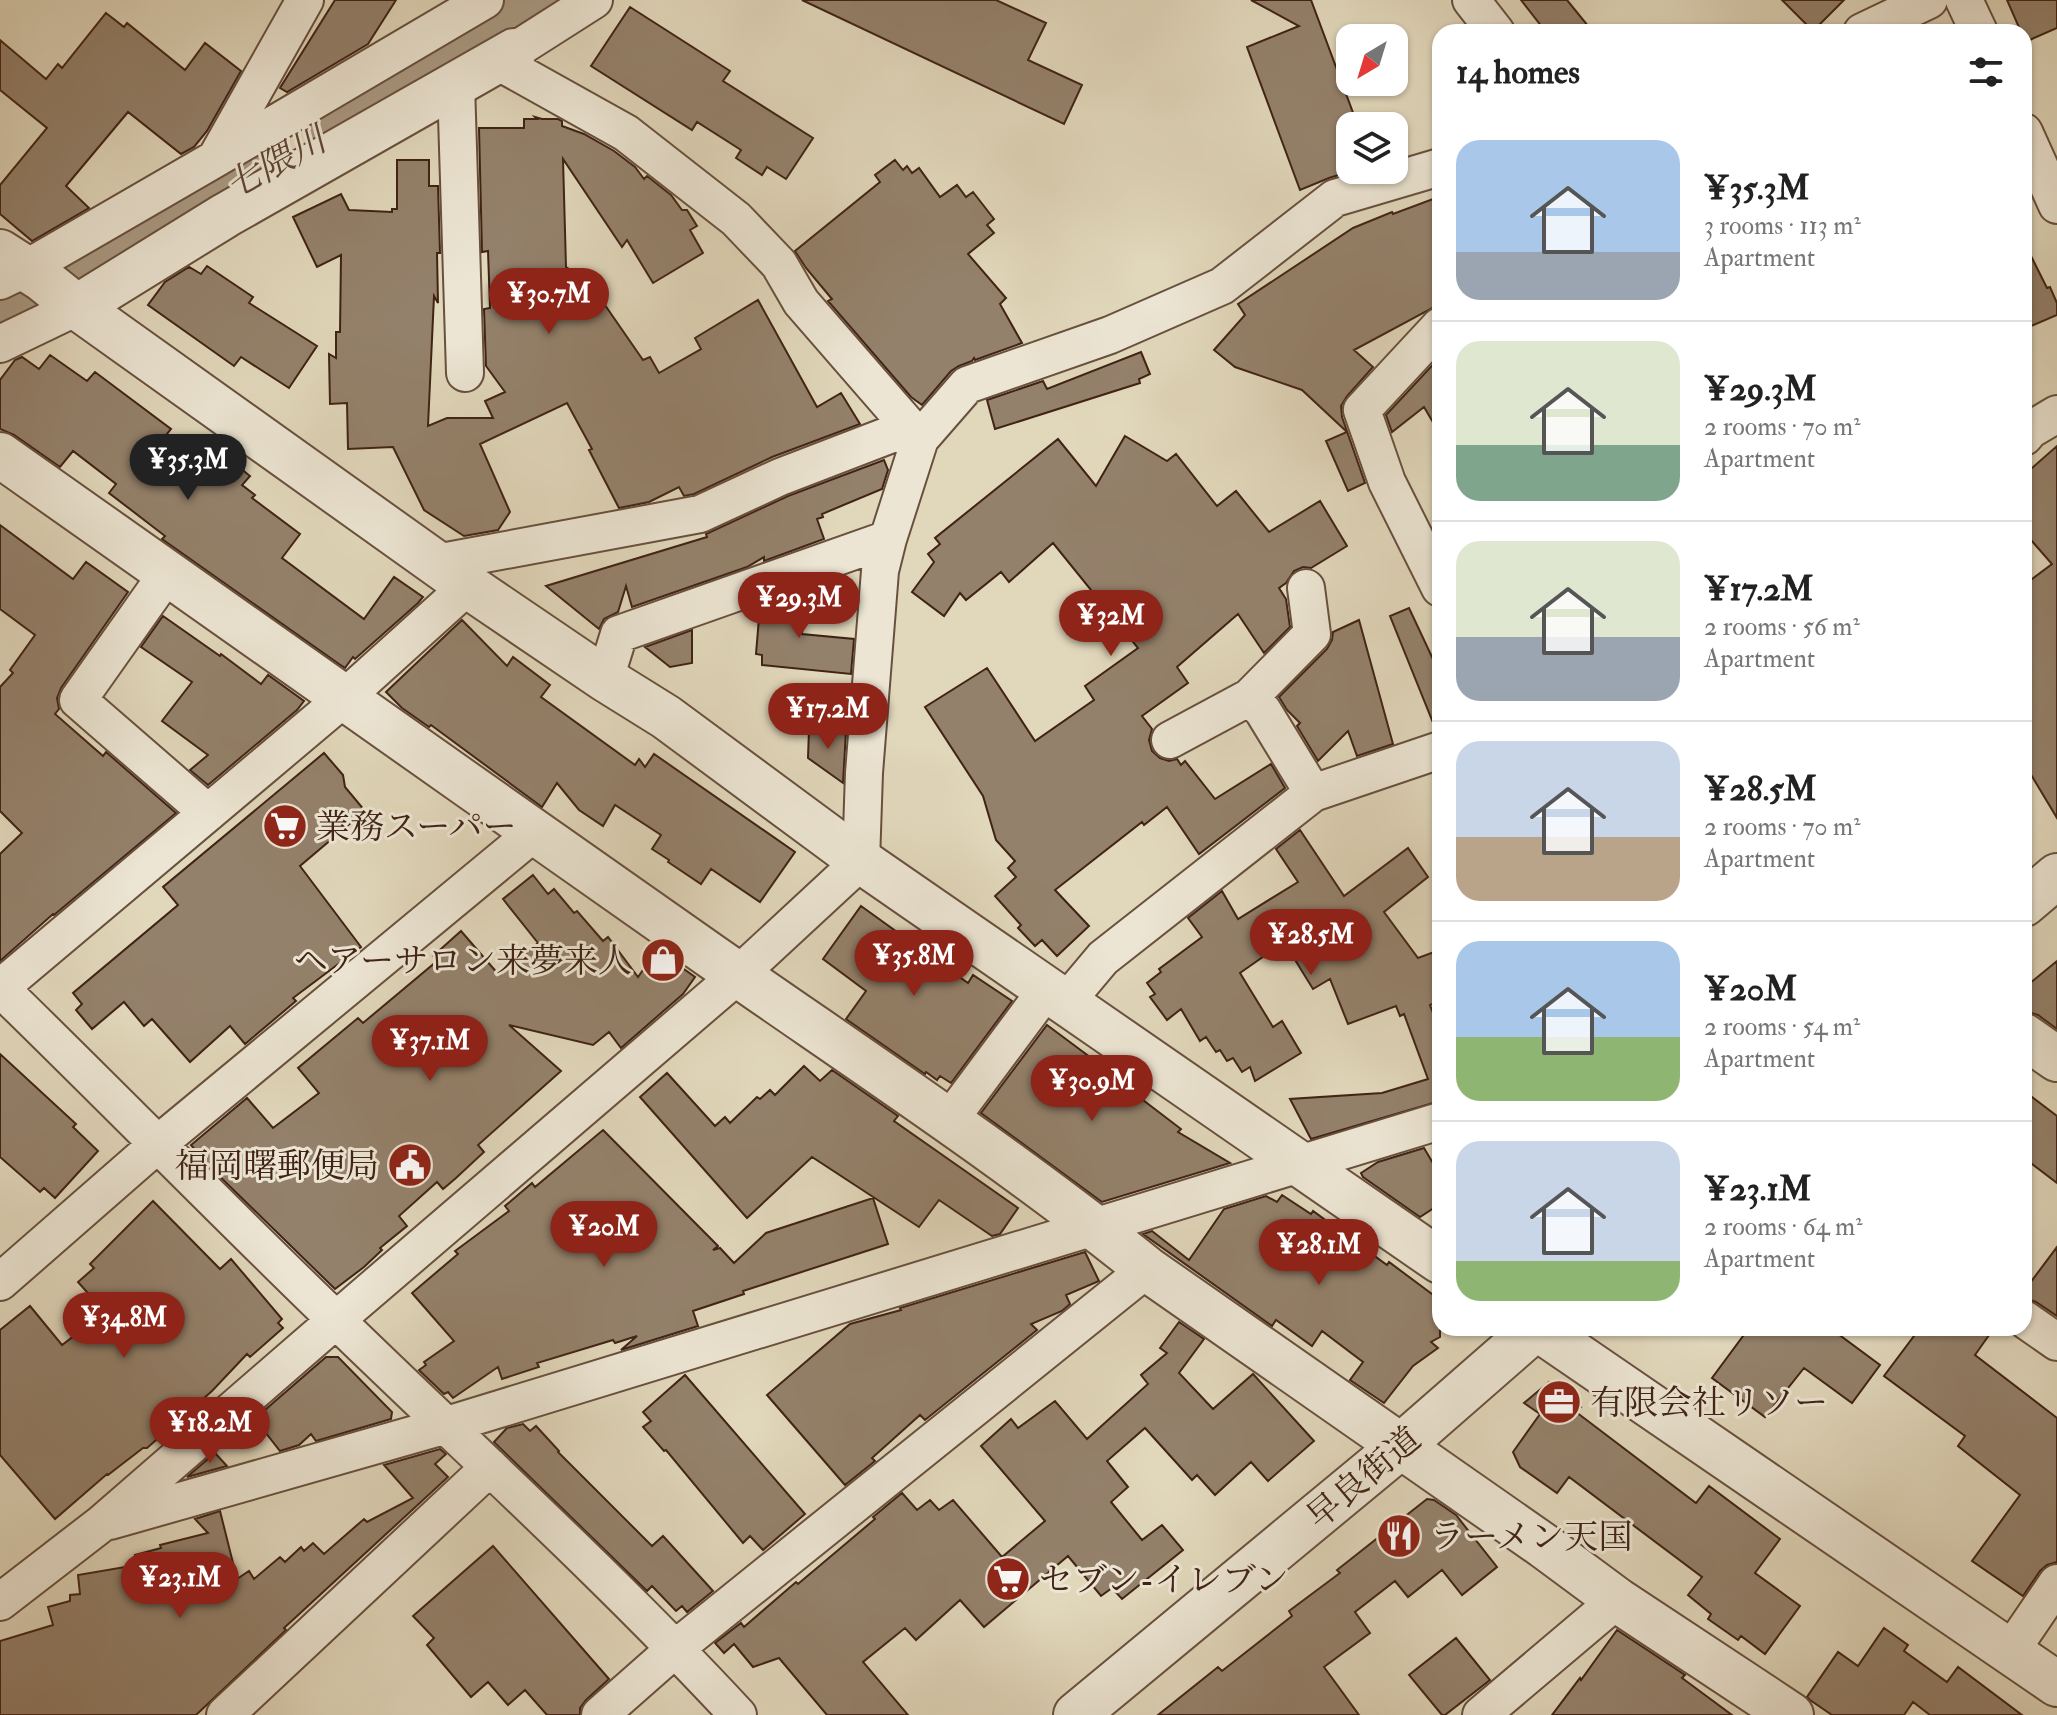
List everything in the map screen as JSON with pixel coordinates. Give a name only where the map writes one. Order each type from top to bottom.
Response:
[{"type":"street","points":[[215,159],[305,0]]},
{"type":"street","points":[[0,344],[35,281],[215,159],[485,0]]},
{"type":"street","points":[[35,281],[226,215],[506,56],[594,0]]},
{"type":"street","points":[[1471,0],[1490,24]]},
{"type":"street","points":[[1879,24],[1929,0]]},
{"type":"street","points":[[1964,0],[1975,24]]},
{"type":"street","points":[[506,56],[626,133],[736,219],[779,264],[801,302],[915,433]]},
{"type":"street","points":[[456,84],[465,373]]},
{"type":"street","points":[[2032,150],[2057,205]]},
{"type":"street","points":[[738,1715],[676,1648],[336,1320],[0,988],[343,699],[452,574],[700,514],[780,477],[915,433],[967,385],[1110,335],[1222,286],[1335,198],[1432,169]]},
{"type":"street","points":[[35,281],[452,574],[666,717],[861,861],[1432,1255]]},
{"type":"street","points":[[1432,335],[1362,410],[1387,482],[1432,572]]},
{"type":"street","points":[[2032,429],[2057,414]]},
{"type":"street","points":[[0,1602],[101,1524],[738,975],[861,861],[864,773],[879,586],[915,433]]},
{"type":"street","points":[[0,455],[948,1122],[1147,1269],[1617,1600],[1791,1715]]},
{"type":"street","points":[[605,679],[619,634],[888,539]]},
{"type":"street","points":[[167,574],[78,700],[208,813]]},
{"type":"street","points":[[1170,740],[1250,697],[1312,634],[1306,588]]},
{"type":"street","points":[[1250,697],[1263,711],[1313,793]]},
{"type":"street","points":[[948,1122],[1056,996],[1313,793],[1432,753]]},
{"type":"street","points":[[0,1282],[159,1143],[535,832]]},
{"type":"street","points":[[2032,1042],[2057,1059]]},
{"type":"street","points":[[101,1524],[447,1425],[1432,1124]]},
{"type":"street","points":[[600,1715],[676,1648],[1147,1269]]},
{"type":"street","points":[[2032,1325],[2057,1342]]},
{"type":"street","name":"早良街道","points":[[1076,1715],[1401,1446],[1527,1336]]},
{"type":"street","points":[[1548,1336],[2057,1684]]},
{"type":"street","points":[[225,1715],[490,1467]]},
{"type":"street","points":[[2010,1652],[2057,1583]]},
{"type":"street","points":[[1481,1715],[1617,1600]]},
{"type":"building","points":[[335,0],[396,0],[368,44],[287,92],[280,88]]},
{"type":"building","points":[[802,0],[996,0],[1046,23],[1028,60],[1082,85],[1064,124]]},
{"type":"building","points":[[1251,0],[1311,0],[1336,67],[1336,96],[1347,96],[1353,112],[1336,112],[1336,176],[1300,190],[1247,47],[1299,26]]},
{"type":"building","points":[[1521,0],[1567,0],[1586,24],[1540,24]]},
{"type":"building","points":[[1782,0],[1844,0],[1820,24],[1806,24]]},
{"type":"building","points":[[2007,0],[2057,0],[2057,28],[2032,39],[2032,24],[2018,24]]},
{"type":"building","points":[[630,7],[730,71],[723,81],[813,138],[786,179],[767,167],[762,175],[736,158],[741,150],[697,122],[692,130],[591,66]]},
{"type":"building","points":[[106,13],[124,27],[127,23],[185,70],[205,43],[241,71],[207,131],[194,147],[181,154],[128,112],[66,186],[89,208],[32,241],[0,214],[0,185],[47,128],[0,90],[0,40],[46,79],[58,64],[62,68]]},
{"type":"building","points":[[535,117],[558,119],[562,121],[562,126],[614,151],[635,167],[644,179],[647,176],[671,195],[682,210],[687,210],[697,226],[690,230],[703,253],[653,283],[627,240],[622,247],[563,159],[566,267],[589,282],[643,360],[650,357],[659,373],[701,349],[695,338],[758,300],[817,407],[841,393],[860,424],[772,457],[694,494],[684,496],[679,487],[649,502],[619,508],[567,403],[480,444],[510,512],[498,530],[464,536],[424,510],[393,447],[348,449],[347,403],[330,404],[329,354],[336,358],[336,332],[340,332],[341,255],[317,267],[293,217],[341,194],[349,210],[392,212],[392,209],[397,209],[397,160],[429,160],[429,186],[438,186],[440,253],[437,253],[438,303],[434,296],[428,426],[447,418],[493,418],[485,401],[505,392],[486,366],[484,309],[490,308],[488,251],[482,252],[479,128],[524,128],[524,119],[537,119]]},
{"type":"building","points":[[895,160],[903,170],[907,166],[912,173],[919,168],[940,197],[957,185],[966,197],[973,192],[994,219],[987,225],[994,233],[968,254],[1006,298],[1000,304],[1022,343],[959,366],[922,405],[911,397],[828,301],[832,299],[795,251],[880,182],[875,175]]},
{"type":"building","points":[[1432,199],[1432,308],[1354,350],[1373,367],[1341,406],[1365,483],[1348,491],[1326,441],[1347,432],[1302,390],[1235,367],[1214,350],[1245,315],[1238,304],[1353,228]]},
{"type":"building","points":[[2032,258],[2047,288],[2050,287],[2057,303],[2057,315],[2032,326]]},
{"type":"building","points":[[207,266],[253,297],[249,303],[317,346],[289,388],[241,357],[234,366],[148,305],[165,282],[189,267],[201,274]]},
{"type":"building","points":[[1141,352],[1150,374],[1139,379],[1140,383],[995,429],[987,400],[1043,381],[1047,389]]},
{"type":"building","points":[[50,355],[87,381],[95,372],[171,429],[162,440],[206,474],[215,463],[222,468],[229,459],[250,476],[242,485],[255,495],[252,498],[300,534],[282,558],[364,619],[394,577],[423,597],[355,659],[353,657],[345,668],[162,539],[165,536],[109,493],[116,484],[73,451],[60,467],[14,435],[0,429],[0,380],[15,360],[22,357],[39,369]]},
{"type":"building","points":[[1432,366],[1432,420],[1424,407],[1392,432],[1386,415]]},
{"type":"building","points":[[1125,436],[1167,461],[1176,454],[1217,506],[1236,491],[1269,532],[1320,501],[1347,546],[1311,568],[1294,571],[1279,588],[1286,599],[1290,627],[1264,653],[1238,614],[1177,667],[1188,683],[1142,716],[1152,729],[1149,740],[1152,751],[1169,761],[1177,759],[1181,765],[1185,761],[1215,799],[1271,764],[1285,788],[1199,854],[1167,807],[1144,825],[1142,822],[1055,890],[1089,926],[1057,956],[1042,940],[1035,946],[995,896],[1016,877],[1008,868],[1015,861],[996,840],[983,796],[925,707],[987,668],[1035,741],[1094,700],[1085,686],[1138,648],[1053,543],[1009,582],[1001,572],[966,600],[960,593],[944,616],[912,592],[934,562],[928,554],[940,544],[935,538],[1058,439],[1096,486]]},
{"type":"building","points":[[2057,446],[2057,818],[2032,776],[2032,579],[2052,564],[2032,541],[2032,468]]},
{"type":"building","points":[[884,460],[888,470],[882,489],[822,514],[823,517],[817,519],[824,539],[764,561],[764,557],[747,567],[632,607],[626,586],[618,612],[604,619],[599,629],[546,586],[707,537],[706,534],[788,496]]},
{"type":"building","points":[[0,525],[73,579],[86,562],[128,592],[61,688],[57,698],[59,709],[55,714],[103,756],[106,752],[176,813],[0,961],[0,854],[22,833],[0,811],[0,687],[13,673],[10,670],[35,635],[0,609]]},
{"type":"building","points":[[805,590],[802,634],[854,639],[851,674],[762,665],[762,655],[756,654],[760,606]]},
{"type":"building","points":[[1409,608],[1432,657],[1432,720],[1390,616]]},
{"type":"building","points":[[163,616],[261,684],[268,675],[304,701],[208,785],[190,770],[208,755],[162,721],[192,682],[141,647]]},
{"type":"building","points":[[462,620],[507,666],[513,657],[550,685],[541,697],[635,765],[639,759],[645,767],[654,754],[795,852],[760,902],[711,869],[701,884],[668,862],[652,849],[661,835],[615,805],[603,826],[579,810],[557,783],[542,807],[431,725],[429,727],[402,708],[386,692]]},
{"type":"building","points":[[1359,620],[1393,744],[1357,756],[1348,731],[1318,761],[1297,726],[1300,723],[1279,697],[1327,649],[1333,632]]},
{"type":"building","points":[[692,630],[692,663],[670,667],[645,647]]},
{"type":"building","points":[[809,729],[846,731],[843,783],[808,758]]},
{"type":"building","points":[[324,753],[343,775],[345,787],[365,811],[300,866],[361,947],[293,998],[296,1001],[245,1044],[230,1026],[190,1062],[152,1019],[144,1026],[124,1002],[92,1029],[76,1010],[82,1004],[73,993],[178,905],[163,887]]},
{"type":"building","points":[[1300,830],[1344,896],[1408,848],[1428,877],[1384,912],[1418,958],[1432,953],[1432,1103],[1311,1139],[1290,1099],[1382,1093],[1428,1079],[1404,1014],[1400,1016],[1396,1006],[1348,1024],[1330,979],[1313,989],[1284,942],[1240,973],[1273,1027],[1282,1021],[1301,1053],[1255,1081],[1250,1067],[1242,1072],[1233,1058],[1227,1061],[1220,1050],[1216,1052],[1206,1037],[1200,1041],[1181,1009],[1167,1020],[1150,997],[1155,994],[1147,983],[1161,972],[1159,969],[1202,937],[1188,918],[1222,891],[1238,919],[1298,882],[1276,849]]},
{"type":"building","points":[[533,875],[548,894],[554,889],[603,941],[608,937],[638,977],[657,950],[695,977],[683,994],[621,1048],[609,1032],[593,1045],[509,1025],[561,1071],[478,1145],[484,1152],[456,1178],[443,1189],[437,1182],[399,1216],[407,1226],[380,1248],[382,1250],[364,1267],[335,1289],[191,1145],[247,1098],[273,1128],[319,1093],[298,1068],[358,1018],[363,1023],[437,961],[433,956],[461,931],[499,975],[538,943],[503,899]]},
{"type":"building","points":[[861,906],[968,983],[973,975],[1012,1001],[951,1083],[940,1076],[937,1080],[925,1074],[846,1019],[866,991],[823,959]]},
{"type":"building","points":[[2057,961],[2057,1029],[2032,1013],[2032,981]]},
{"type":"building","points":[[1047,1025],[1181,1129],[1178,1132],[1230,1163],[1102,1202],[981,1113]]},
{"type":"building","points":[[0,1054],[76,1124],[73,1127],[98,1151],[55,1198],[44,1188],[40,1192],[0,1157]]},
{"type":"building","points":[[804,1066],[820,1081],[832,1070],[898,1116],[894,1121],[1018,1208],[1000,1234],[992,1236],[939,1200],[919,1227],[812,1157],[747,1218],[640,1097],[667,1073],[715,1126],[725,1117],[730,1123],[757,1097],[760,1099],[770,1090],[775,1095]]},
{"type":"building","points":[[2032,1097],[2057,1116],[2057,1183],[2032,1164]]},
{"type":"building","points":[[603,1130],[718,1246],[713,1250],[720,1248],[734,1263],[766,1233],[873,1198],[888,1244],[743,1291],[744,1294],[693,1311],[698,1326],[621,1350],[637,1336],[615,1343],[613,1340],[537,1363],[539,1367],[502,1379],[498,1367],[453,1398],[448,1392],[444,1394],[419,1370],[426,1365],[424,1362],[454,1341],[412,1293],[458,1254],[455,1251],[509,1211],[505,1206],[532,1183],[535,1187]]},
{"type":"building","points":[[1424,1148],[1432,1162],[1432,1209],[1420,1217],[1363,1177],[1361,1173],[1378,1162]]},
{"type":"building","points":[[1282,1195],[1311,1214],[1313,1211],[1432,1294],[1432,1336],[1440,1337],[1431,1342],[1438,1348],[1413,1366],[1384,1403],[1350,1380],[1363,1362],[1322,1331],[1312,1346],[1276,1320],[1272,1326],[1143,1234],[1152,1231],[1189,1260],[1224,1209],[1266,1196],[1277,1202]]},
{"type":"building","points":[[153,1201],[220,1269],[231,1259],[282,1319],[278,1323],[283,1328],[250,1357],[247,1354],[212,1391],[147,1448],[107,1474],[55,1519],[0,1455],[0,1330],[30,1306],[62,1345],[105,1312],[78,1282],[94,1268],[90,1264]]},
{"type":"building","points":[[2057,1247],[2057,1316],[2032,1301],[2032,1280]]},
{"type":"building","points":[[1085,1252],[1099,1281],[1066,1295],[1070,1304],[1062,1311],[1031,1324],[1037,1330],[925,1420],[920,1415],[872,1458],[875,1461],[845,1485],[767,1395],[850,1324]]},
{"type":"building","points":[[1179,1322],[1204,1339],[1179,1373],[1213,1409],[1253,1374],[1314,1441],[1268,1481],[1251,1462],[1215,1495],[1197,1475],[1192,1480],[1145,1428],[1107,1461],[1128,1487],[1111,1502],[1142,1540],[1162,1525],[1183,1550],[1122,1599],[1112,1588],[1101,1596],[1068,1556],[984,1627],[960,1600],[916,1640],[905,1628],[863,1662],[908,1715],[827,1715],[779,1658],[753,1667],[734,1644],[724,1653],[715,1643],[741,1623],[744,1627],[796,1582],[798,1584],[902,1493],[917,1510],[930,1500],[939,1510],[953,1500],[1002,1557],[1045,1521],[981,1446],[1011,1419],[1018,1428],[1055,1401],[1087,1439],[1148,1384],[1141,1375],[1167,1353],[1160,1348]]},
{"type":"building","points":[[1743,1336],[1841,1336],[1880,1365],[1852,1403],[1804,1368],[1765,1417],[1712,1378]]},
{"type":"building","points":[[1914,1336],[1988,1336],[1975,1355],[2057,1418],[2057,1562],[2040,1571],[2023,1596],[1972,1561],[2020,1495],[1958,1446],[1965,1436],[1884,1376]]},
{"type":"building","points":[[326,1357],[338,1357],[392,1412],[391,1419],[316,1441],[311,1434],[299,1445],[280,1451],[258,1423],[258,1416]]},
{"type":"building","points":[[685,1375],[805,1514],[763,1550],[750,1536],[743,1543],[666,1450],[643,1427],[651,1421],[643,1412]]},
{"type":"building","points":[[1549,1382],[1581,1407],[1576,1412],[1696,1503],[1709,1486],[1780,1539],[1755,1573],[1800,1606],[1765,1654],[1741,1636],[1738,1640],[1708,1619],[1711,1614],[1688,1595],[1702,1577],[1569,1477],[1557,1493],[1520,1467],[1513,1452],[1540,1414],[1524,1403]]},
{"type":"building","points":[[523,1424],[530,1431],[536,1426],[652,1546],[663,1536],[713,1591],[687,1612],[682,1606],[676,1611],[652,1586],[647,1591],[494,1442],[507,1428]]},
{"type":"building","points":[[440,1449],[446,1454],[435,1464],[448,1477],[284,1628],[286,1630],[196,1715],[0,1715],[0,1641],[53,1625],[48,1607],[70,1601],[70,1595],[80,1594],[78,1575],[137,1565],[135,1555],[208,1533],[195,1519],[220,1511],[237,1579],[249,1571],[254,1579],[280,1557],[285,1562],[301,1547],[304,1551],[313,1543],[324,1554],[364,1519],[367,1522],[413,1498],[384,1465]]},
{"type":"building","points":[[215,1453],[227,1466],[187,1477]]},
{"type":"building","points":[[1427,1499],[1434,1500],[1456,1515],[1497,1567],[1462,1595],[1442,1570],[1408,1597],[1395,1581],[1355,1612],[1370,1633],[1324,1667],[1359,1715],[1158,1715],[1218,1667],[1222,1671],[1292,1616],[1289,1611],[1340,1573],[1337,1570]]},
{"type":"building","points":[[493,1546],[609,1679],[586,1700],[580,1708],[580,1715],[547,1715],[525,1690],[508,1705],[488,1682],[471,1697],[427,1645],[434,1638],[413,1616]]},
{"type":"building","points":[[1884,1628],[1908,1645],[1904,1651],[1947,1682],[1958,1667],[2022,1715],[1930,1715],[1913,1702],[1904,1715],[1832,1715],[1807,1697],[1838,1652],[1858,1666]]},
{"type":"building","points":[[1617,1630],[1685,1675],[1682,1678],[1732,1715],[1552,1715]]},
{"type":"building","points":[[1456,1638],[1490,1680],[1442,1715],[1409,1675]]},
{"type":"waterway","name":"七隈川","points":[[336,129],[544,0]]},
{"type":"waterway","name":"七隈川","points":[[0,314],[265,169]]},
{"type":"place","name":"業務スーパー","points":[[285,826]]},
{"type":"place","name":"ヘアーサロン来夢来人","points":[[663,960]]},
{"type":"place","name":"福岡曙郵便局","points":[[410,1165]]},
{"type":"place","name":"有限会社リソー","points":[[1559,1402]]},
{"type":"place","name":"ラーメン天国","points":[[1399,1536]]},
{"type":"place","name":"セブン-イレブン","points":[[1008,1579]]}]
